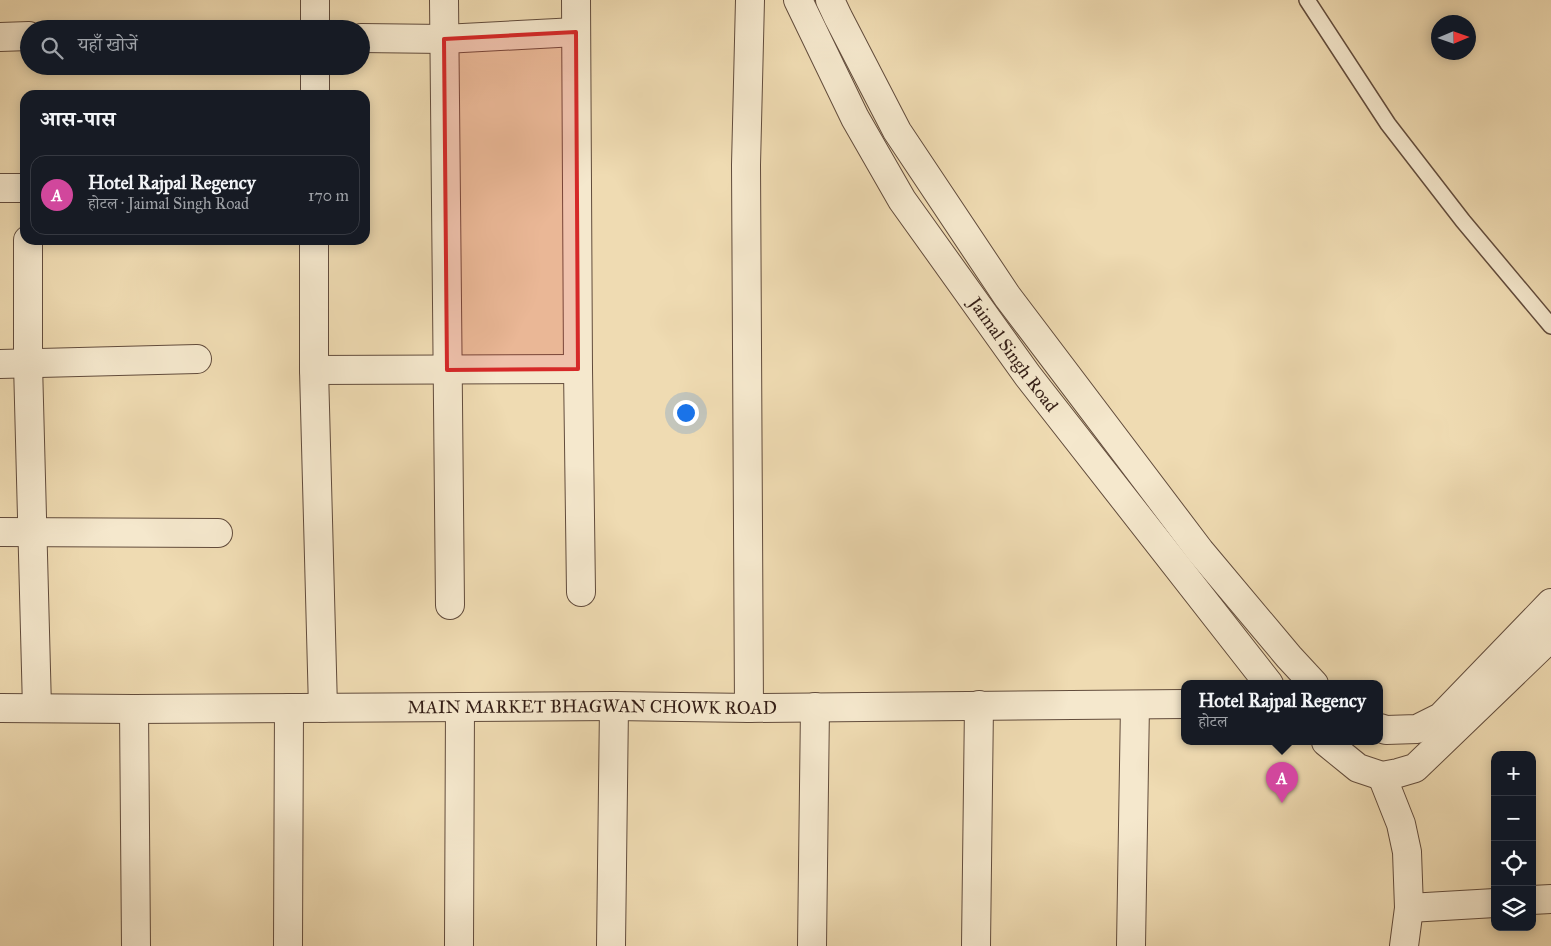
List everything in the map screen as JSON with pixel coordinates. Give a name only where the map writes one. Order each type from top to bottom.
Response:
[{"type":"street","points":[[315,0],[315,20]]},
{"type":"street","points":[[444,0],[450,605]]},
{"type":"street","points":[[576,0],[581,592]]},
{"type":"street","points":[[748,708],[746,165],[750,0]]},
{"type":"street","name":"Jaimal Singh Road","points":[[798,0],[855,118],[902,200],[1028,376],[1266,680]]},
{"type":"street","points":[[830,0],[897,131],[1007,296],[1200,551],[1310,680]]},
{"type":"street","points":[[370,38],[444,39],[576,32]]},
{"type":"street","points":[[0,37],[20,36]]},
{"type":"street","points":[[315,75],[315,90]]},
{"type":"street","points":[[0,188],[20,188]]},
{"type":"street","points":[[28,245],[28,364],[37,708]]},
{"type":"street","points":[[314,245],[314,370],[323,708]]},
{"type":"street","points":[[0,364],[197,359]]},
{"type":"street","points":[[314,370],[578,369]]},
{"type":"street","points":[[0,532],[218,533]]},
{"type":"street","points":[[1383,729],[1417,729],[1441,717],[1551,603]]},
{"type":"street","points":[[1330,745],[1358,768],[1382,776],[1415,768],[1551,637]]},
{"type":"street","name":"MAIN MARKET BHAGWAN CHOWK ROAD","points":[[0,708],[614,706],[748,708],[1181,704]]},
{"type":"street","points":[[1131,946],[1135,705]]},
{"type":"street","points":[[611,946],[614,706]]},
{"type":"street","points":[[976,946],[979,706]]},
{"type":"street","points":[[460,707],[460,946]]},
{"type":"street","points":[[812,946],[815,707]]},
{"type":"street","points":[[288,946],[289,708]]},
{"type":"street","points":[[134,709],[136,946]]},
{"type":"street","points":[[1382,776],[1401,824],[1407,852],[1409,908],[1404,946]]},
{"type":"street","points":[[1536,900],[1551,899]]},
{"type":"street","points":[[1409,908],[1491,903]]},
{"type":"lane","points":[[1307,0],[1388,124],[1464,221],[1551,326]]},
{"type":"highlighted area","points":[[576,32],[578,369],[447,370],[444,39]]},
{"type":"place","name":"Hotel Rajpal Regency","points":[[1282,803]]}]
